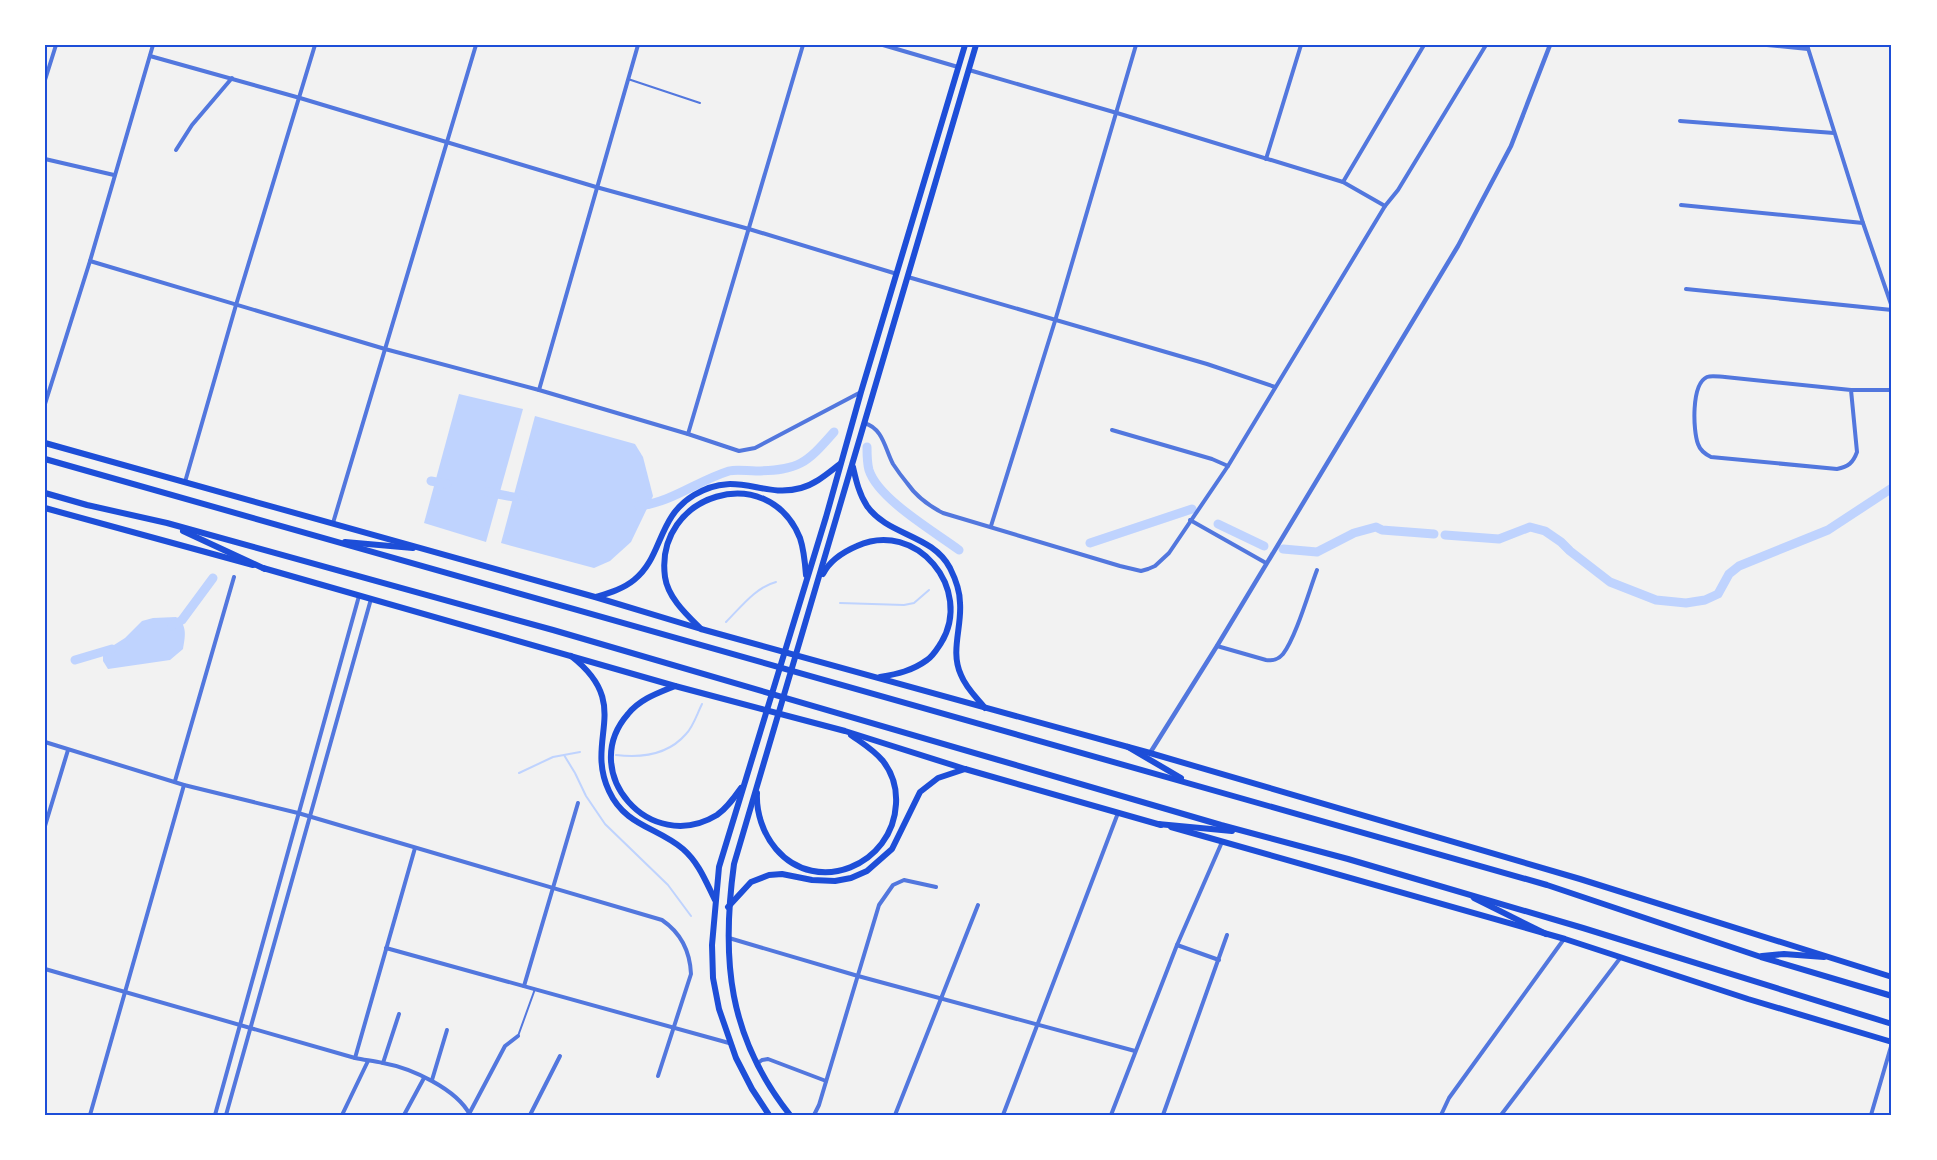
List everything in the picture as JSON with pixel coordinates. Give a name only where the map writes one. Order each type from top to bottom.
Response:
[{"type":"main road","points":[[769,1115],[752,1089],[729,1043],[719,1009],[713,978],[712,945],[719,867],[754,758],[965,45]]},
{"type":"main road","points":[[790,1115],[757,1065],[741,1026],[731,990],[728,907],[734,864],[976,45]]},
{"type":"main road","points":[[45,443],[986,709],[1150,753],[1580,879],[1892,977]]},
{"type":"main road","points":[[45,459],[1547,885],[1761,957],[1892,996]]},
{"type":"main road","points":[[595,597],[618,590],[635,579],[651,558],[669,518],[678,507],[695,494],[729,483],[778,491],[799,489],[820,479],[841,463]]},
{"type":"main road","points":[[852,465],[861,495],[873,512],[885,523],[928,544],[948,565],[954,577],[960,602],[956,646],[958,666],[965,683],[986,709]]},
{"type":"main road","points":[[45,493],[166,523],[553,630],[1583,928],[1892,1024]]},
{"type":"main road","points":[[701,629],[677,603],[665,576],[668,547],[672,534],[686,515],[702,502],[718,495],[732,493],[751,495],[773,505],[791,522],[799,537],[807,577]]},
{"type":"main road","points":[[45,508],[675,686],[845,731],[965,769],[1622,956],[1748,999],[1892,1042]]},
{"type":"main road","points":[[166,523],[265,569]]},
{"type":"main road","points":[[816,588],[825,569],[840,555],[863,543],[885,539],[898,541],[918,549],[942,574],[949,591],[951,609],[950,623],[939,646],[928,660],[916,667],[906,672],[876,678]]},
{"type":"main road","points":[[329,540],[413,548]]},
{"type":"main road","points":[[568,654],[590,672],[598,683],[602,695],[606,717],[602,759],[605,782],[612,797],[631,819],[674,842],[690,855],[715,900]]},
{"type":"main road","points":[[675,686],[650,696],[637,705],[628,713],[615,735],[612,770],[615,782],[627,802],[641,814],[657,822],[676,826],[687,825],[717,815],[746,783]]},
{"type":"main road","points":[[757,784],[757,804],[761,821],[768,838],[783,856],[797,866],[818,871],[839,871],[860,864],[879,848],[892,829],[896,814],[896,792],[891,774],[883,762],[873,751],[845,731]]},
{"type":"main road","points":[[1128,747],[1187,782]]},
{"type":"main road","points":[[728,907],[744,888],[760,877],[782,874],[812,880],[835,881],[851,878],[867,871],[892,849],[920,792],[938,778],[965,769]]},
{"type":"main road","points":[[1158,824],[1252,833]]},
{"type":"main road","points":[[1472,896],[1483,904],[1546,934]]},
{"type":"main road","points":[[1761,957],[1784,954],[1824,957]]},
{"type":"street","points":[[45,80],[56,45]]},
{"type":"street","points":[[45,404],[90,261],[153,45]]},
{"type":"street","points":[[185,483],[315,45]]},
{"type":"street","points":[[333,524],[476,45]]},
{"type":"street","points":[[539,390],[638,45]]},
{"type":"street","points":[[688,434],[803,45]]},
{"type":"street","points":[[883,45],[958,67]]},
{"type":"street","points":[[991,526],[1055,321],[1136,45]]},
{"type":"street","points":[[1266,159],[1301,45]]},
{"type":"street","points":[[1343,182],[1424,45]]},
{"type":"street","points":[[864,423],[872,425],[876,430],[893,463],[917,495],[943,513],[1141,571],[1155,566],[1163,560],[1228,466],[1385,206],[1398,190],[1486,45]]},
{"type":"street","points":[[1150,753],[1458,246],[1493,183],[1517,133],[1550,45]]},
{"type":"street","points":[[1686,289],[1892,308],[1807,47],[1767,45]]},
{"type":"street","points":[[150,56],[232,78],[596,187],[750,229],[897,274]]},
{"type":"street","points":[[969,70],[1343,182],[1385,206]]},
{"type":"street","points":[[176,150],[192,125],[232,78]]},
{"type":"street","points":[[1680,121],[1834,133]]},
{"type":"street","points":[[45,159],[114,175]]},
{"type":"street","points":[[1682,205],[1863,223]]},
{"type":"street","points":[[90,261],[385,349],[539,390],[739,451],[746,451],[861,392]]},
{"type":"street","points":[[907,276],[1207,364],[1275,387]]},
{"type":"street","points":[[1851,390],[1857,452],[1847,466],[1837,469],[1711,457],[1701,450],[1695,428],[1697,391],[1707,377],[1851,390],[1892,390]]},
{"type":"street","points":[[1112,430],[1212,459],[1228,466]]},
{"type":"street","points":[[1190,520],[1266,563]]},
{"type":"street","points":[[1217,646],[1266,660],[1272,661],[1281,657],[1317,570]]},
{"type":"street","points":[[175,781],[234,577]]},
{"type":"street","points":[[214,1115],[276,900],[359,596]]},
{"type":"street","points":[[226,1115],[371,599]]},
{"type":"street","points":[[45,742],[184,785],[298,813],[662,920],[674,929],[686,947],[691,974],[658,1076]]},
{"type":"street","points":[[45,826],[68,750]]},
{"type":"street","points":[[90,1115],[184,785]]},
{"type":"street","points":[[524,986],[578,803]]},
{"type":"street","points":[[1004,1115],[1118,812]]},
{"type":"street","points":[[1111,1115],[1222,841]]},
{"type":"street","points":[[355,1058],[414,848]]},
{"type":"street","points":[[814,1115],[819,1105],[879,906],[893,885],[904,880],[936,887]]},
{"type":"street","points":[[276,900],[286,903]]},
{"type":"street","points":[[895,1115],[978,904]]},
{"type":"street","points":[[266,934],[277,937]]},
{"type":"street","points":[[1163,1115],[1227,934]]},
{"type":"street","points":[[729,938],[858,976],[1138,1052]]},
{"type":"street","points":[[1441,1115],[1449,1098],[1564,939]]},
{"type":"street","points":[[1178,945],[1218,960]]},
{"type":"street","points":[[386,948],[729,1043]]},
{"type":"street","points":[[1501,1115],[1622,956]]},
{"type":"street","points":[[45,969],[355,1058],[383,1063],[432,1080],[457,1098],[469,1114],[505,1046],[518,1036]]},
{"type":"street","points":[[383,1063],[399,1014]]},
{"type":"street","points":[[432,1080],[447,1030]]},
{"type":"street","points":[[1871,1115],[1892,1042]]},
{"type":"street","points":[[530,1115],[560,1056]]},
{"type":"street","points":[[757,1065],[762,1060],[768,1059],[826,1081]]},
{"type":"street","points":[[342,1115],[368,1061]]},
{"type":"street","points":[[225,1078],[236,1081]]},
{"type":"street","points":[[404,1115],[424,1078]]},
{"type":"lane","points":[[628,79],[700,103]]},
{"type":"lane","points":[[518,1036],[535,989]]},
{"type":"water","points":[[459,394],[523,409],[486,542],[424,523]]},
{"type":"water","points":[[535,416],[635,444],[643,457],[653,496],[631,542],[610,561],[594,568],[501,543]]},
{"type":"water","points":[[176,617],[185,631],[183,649],[170,660],[108,669],[103,661],[103,652],[125,638],[142,621]]},
{"type":"waterway","points":[[639,506],[674,496],[729,471],[792,467],[808,458],[834,432]]},
{"type":"waterway","points":[[867,447],[869,470],[883,492],[908,514],[959,550]]},
{"type":"waterway","points":[[431,481],[447,484]]},
{"type":"waterway","points":[[1445,535],[1499,539],[1530,527],[1545,531],[1610,582],[1656,600],[1686,603],[1705,600],[1718,594],[1729,574],[1739,566],[1828,530],[1892,488]]},
{"type":"waterway","points":[[487,492],[524,499]]},
{"type":"waterway","points":[[1090,543],[1192,509]]},
{"type":"waterway","points":[[1218,524],[1264,546]]},
{"type":"waterway","points":[[1283,549],[1317,552],[1354,533],[1376,527],[1382,530],[1434,534]]},
{"type":"waterway","points":[[172,626],[182,620],[213,578]]},
{"type":"waterway","points":[[726,622],[755,593],[776,582]]},
{"type":"waterway","points":[[840,603],[904,605],[914,603],[929,590]]},
{"type":"waterway","points":[[75,660],[112,649]]},
{"type":"waterway","points":[[616,755],[654,754],[671,747],[688,731],[702,704]]},
{"type":"waterway","points":[[519,773],[553,757],[580,752]]},
{"type":"waterway","points":[[564,755],[586,796],[605,824],[668,885],[691,916]]}]
